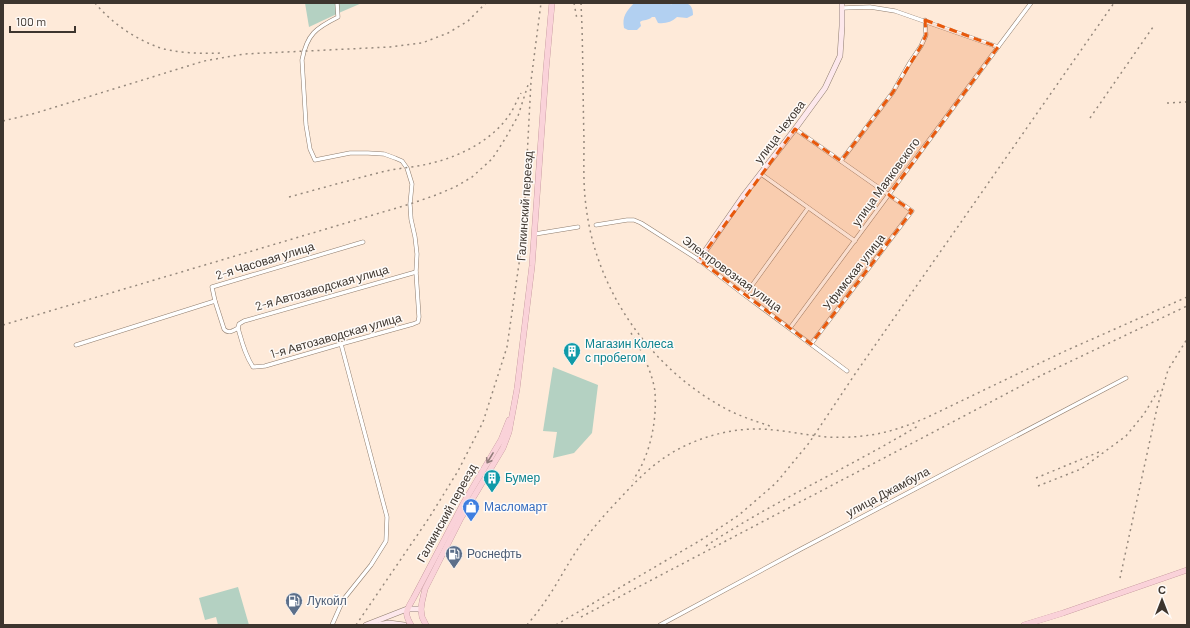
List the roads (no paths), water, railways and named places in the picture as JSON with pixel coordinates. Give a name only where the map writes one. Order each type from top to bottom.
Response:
[{"type":"main road","name":"Галкинский переезд","points":[[426,625],[422,617],[421,609],[425,589],[461,518],[503,448],[509,432],[521,361],[535,234],[552,3]]},
{"type":"main road","name":"Галкинский переезд","points":[[407,609],[463,504],[501,440],[513,410]]},
{"type":"main road","points":[[1024,625],[1187,570]]},
{"type":"main road","points":[[407,609],[406,617],[411,625]]},
{"type":"street","points":[[337,3],[338,17],[318,28],[310,38],[302,60],[306,125],[310,149],[315,160],[350,153],[384,154],[402,162],[408,168],[412,184],[410,204],[417,254],[416,272]]},
{"type":"street","name":"улица Маяковского","points":[[790,328],[1031,3]]},
{"type":"street","points":[[842,5],[895,10],[998,47]]},
{"type":"street","name":"улица Чехова","points":[[700,260],[744,195],[825,88],[840,56],[842,5]]},
{"type":"street","points":[[841,161],[893,92],[909,64],[922,46],[926,36],[925,20]]},
{"type":"street","points":[[795,129],[889,195]]},
{"type":"street","points":[[761,174],[855,240]]},
{"type":"street","name":"Уфимская улица","points":[[811,344],[912,212],[889,195]]},
{"type":"street","points":[[745,295],[808,208]]},
{"type":"street","name":"Электровозная улица","points":[[596,225],[626,220],[634,220],[641,224],[700,260],[848,371]]},
{"type":"street","points":[[535,234],[578,227]]},
{"type":"street","name":"2-я Часовая улица","points":[[215,301],[212,287],[363,242]]},
{"type":"street","name":"1-я Автозаводская улица","points":[[238,328],[245,351],[253,367],[265,366],[413,324],[418,322],[419,317],[416,272]]},
{"type":"street","name":"2-я Автозаводская улица","points":[[238,328],[239,324],[244,321],[416,272]]},
{"type":"street","points":[[76,345],[215,301],[224,329],[229,332],[238,328]]},
{"type":"street","points":[[332,625],[343,600],[371,565],[386,541],[387,525],[387,517],[341,344]]},
{"type":"street","name":"улица Джамбула","points":[[660,625],[1126,378]]},
{"type":"street","points":[[399,612],[413,599]]},
{"type":"street","points":[[366,625],[407,609],[421,609]]},
{"type":"street","points":[[377,625],[389,623],[404,625]]},
{"type":"water","points":[[634,3],[686,3],[691,7],[693,15],[687,18],[677,17],[671,21],[663,23],[658,23],[655,17],[652,17],[640,22],[641,26],[637,30],[628,30],[624,28],[624,17]]},
{"type":"railway","points":[[95,3],[122,28],[155,46],[178,52],[222,53]]},
{"type":"railway","points":[[3,121],[36,113],[204,61],[244,54],[390,47],[422,43],[448,33],[468,21],[486,3]]},
{"type":"railway","points":[[356,625],[429,518],[458,471],[483,422],[507,347],[523,236],[531,81],[541,3]]},
{"type":"railway","points":[[574,3],[577,19]]},
{"type":"railway","points":[[581,3],[585,198],[592,238],[602,269],[615,298],[632,325],[652,351],[675,373],[700,393],[728,410],[773,427]]},
{"type":"railway","points":[[556,625],[706,537],[739,515],[776,483],[809,443],[855,374],[1114,3]]},
{"type":"railway","points":[[1090,118],[1153,27]]},
{"type":"railway","points":[[3,325],[410,204],[455,187],[472,177],[492,159],[518,116],[528,85]]},
{"type":"railway","points":[[289,197],[386,171],[440,161],[463,152],[484,140],[503,124],[521,93]]},
{"type":"railway","points":[[1167,103],[1187,102]]},
{"type":"railway","points":[[527,625],[550,594],[579,547],[603,517],[645,473],[668,455],[680,448],[706,437],[747,429],[761,429],[827,437],[855,437],[892,430],[917,422],[1063,352],[1187,297]]},
{"type":"railway","points":[[581,617],[1044,374],[1187,306]]},
{"type":"railway","points":[[631,333],[649,370],[655,392],[655,415],[651,438],[644,460],[633,480]]},
{"type":"railway","points":[[1120,578],[1157,408],[1168,370],[1187,339]]},
{"type":"railway","points":[[1038,486],[1081,469],[1126,436],[1144,414],[1159,389]]},
{"type":"railway","points":[[706,546],[758,514],[918,426]]},
{"type":"railway","points":[[1036,478],[1099,452]]},
{"type":"place","name":"Магазин Колеса с пробегом","points":[[572,366]]},
{"type":"place","name":"Бумер","points":[[492,493]]},
{"type":"place","name":"Масломарт","points":[[471,522]]},
{"type":"place","name":"Роснефть","points":[[454,569]]},
{"type":"place","name":"Лукойл","points":[[294,616]]}]
